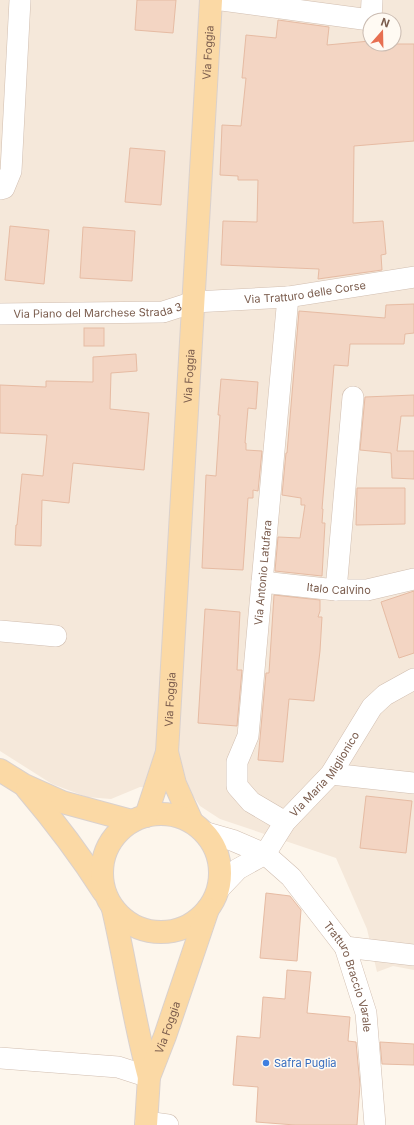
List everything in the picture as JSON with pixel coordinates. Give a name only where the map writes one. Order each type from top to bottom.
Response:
[{"type":"main road","name":"Via Foggia","points":[[110,903],[126,922],[143,930],[161,932],[179,930],[195,922],[208,909],[218,890],[220,874],[219,859],[213,844],[198,827],[176,784],[167,752],[211,0]]},
{"type":"main road","name":"Via Foggia","points":[[149,1077],[139,1040],[129,982],[110,903],[102,881],[102,863],[108,846],[118,832],[139,818],[167,752]]},
{"type":"main road","points":[[0,770],[24,785],[62,802],[139,818],[162,814],[177,816],[198,827]]},
{"type":"main road","points":[[24,785],[80,856],[110,903]]},
{"type":"main road","name":"Via Foggia","points":[[146,1123],[149,1077],[165,1036],[208,909]]},
{"type":"street","points":[[0,189],[4,188],[11,171],[20,0]]},
{"type":"street","points":[[222,0],[362,19]]},
{"type":"street","points":[[371,12],[372,0]]},
{"type":"street","name":"Via Tratturo delle Corse","points":[[194,302],[288,297],[414,277]]},
{"type":"street","name":"Via Antonio Latufara","points":[[285,822],[251,802],[237,786],[237,762],[248,736],[288,297]]},
{"type":"street","name":"Via Piano del Marchese Strada 3","points":[[0,314],[163,312],[194,302]]},
{"type":"street","points":[[336,590],[353,397]]},
{"type":"street","name":"Italo Calvino","points":[[262,582],[336,590],[367,590],[414,579]]},
{"type":"street","points":[[0,631],[56,636]]},
{"type":"street","name":"Via Maria Miglionico","points":[[264,854],[285,822],[331,774],[372,707],[385,695],[414,680]]},
{"type":"street","points":[[385,695],[414,694]]},
{"type":"street","points":[[331,774],[414,783]]},
{"type":"street","name":"Tratturo Braccio Varale","points":[[198,827],[264,854],[291,877],[345,947],[366,1012],[375,1125]]},
{"type":"street","points":[[218,890],[238,868],[264,854]]},
{"type":"street","points":[[345,947],[414,956]]},
{"type":"street","points":[[0,1058],[118,1067],[149,1077]]},
{"type":"street","points":[[146,1123],[168,1125]]},
{"type":"shaded area","points":[[0,0],[414,0],[414,970],[393,966],[377,972],[367,929],[336,858],[220,819],[200,806],[189,790],[140,787],[111,799],[87,797],[52,784],[0,751]]},
{"type":"building","points":[[137,0],[176,0],[173,33],[135,30]]},
{"type":"building","points":[[278,20],[329,27],[327,45],[362,42],[362,52],[402,52],[402,44],[414,44],[414,141],[354,146],[353,223],[383,221],[386,254],[381,255],[382,270],[318,279],[319,269],[221,265],[223,221],[257,222],[258,180],[238,180],[238,176],[220,175],[222,125],[241,126],[246,78],[242,78],[246,35],[276,38]]},
{"type":"building","points":[[130,148],[165,151],[161,205],[125,202]]},
{"type":"building","points":[[10,226],[49,230],[44,284],[5,280]]},
{"type":"building","points":[[83,227],[135,231],[132,281],[80,278]]},
{"type":"building","points":[[414,304],[414,333],[405,334],[404,344],[350,344],[348,366],[334,365],[322,509],[322,523],[325,523],[322,576],[275,571],[278,537],[300,538],[305,505],[301,505],[301,498],[282,495],[299,311],[385,318],[386,305]]},
{"type":"building","points":[[84,328],[104,328],[104,346],[84,346]]},
{"type":"building","points":[[136,354],[137,371],[111,373],[110,409],[149,413],[144,470],[73,463],[69,503],[42,500],[41,546],[15,545],[22,474],[43,476],[47,435],[0,433],[0,385],[46,387],[46,381],[93,382],[93,357]]},
{"type":"building","points":[[221,379],[258,382],[256,409],[248,408],[245,443],[246,450],[262,451],[258,491],[253,490],[253,498],[248,498],[243,570],[202,568],[206,475],[216,476]]},
{"type":"building","points":[[414,395],[414,416],[401,416],[397,451],[414,451],[414,479],[392,478],[391,453],[360,450],[365,397]]},
{"type":"building","points":[[357,488],[405,488],[405,524],[356,525]]},
{"type":"building","points":[[414,591],[414,653],[399,658],[381,602]]},
{"type":"building","points":[[274,595],[320,600],[320,611],[318,617],[322,617],[320,651],[314,701],[289,699],[283,762],[258,760],[266,673],[269,673]]},
{"type":"building","points":[[205,609],[240,612],[237,670],[242,670],[237,726],[198,723]]},
{"type":"building","points":[[366,796],[412,801],[406,853],[360,848]]},
{"type":"building","points":[[266,893],[290,896],[301,910],[297,961],[260,958]]},
{"type":"building","points":[[287,970],[311,972],[307,1013],[350,1017],[348,1041],[356,1042],[360,1085],[357,1125],[295,1125],[256,1122],[258,1087],[233,1085],[237,1036],[260,1038],[263,997],[285,999]]},
{"type":"building","points":[[380,1042],[414,1044],[414,1065],[382,1064]]},
{"type":"place","name":"Safra Puglia","points":[[266,1063]]}]
